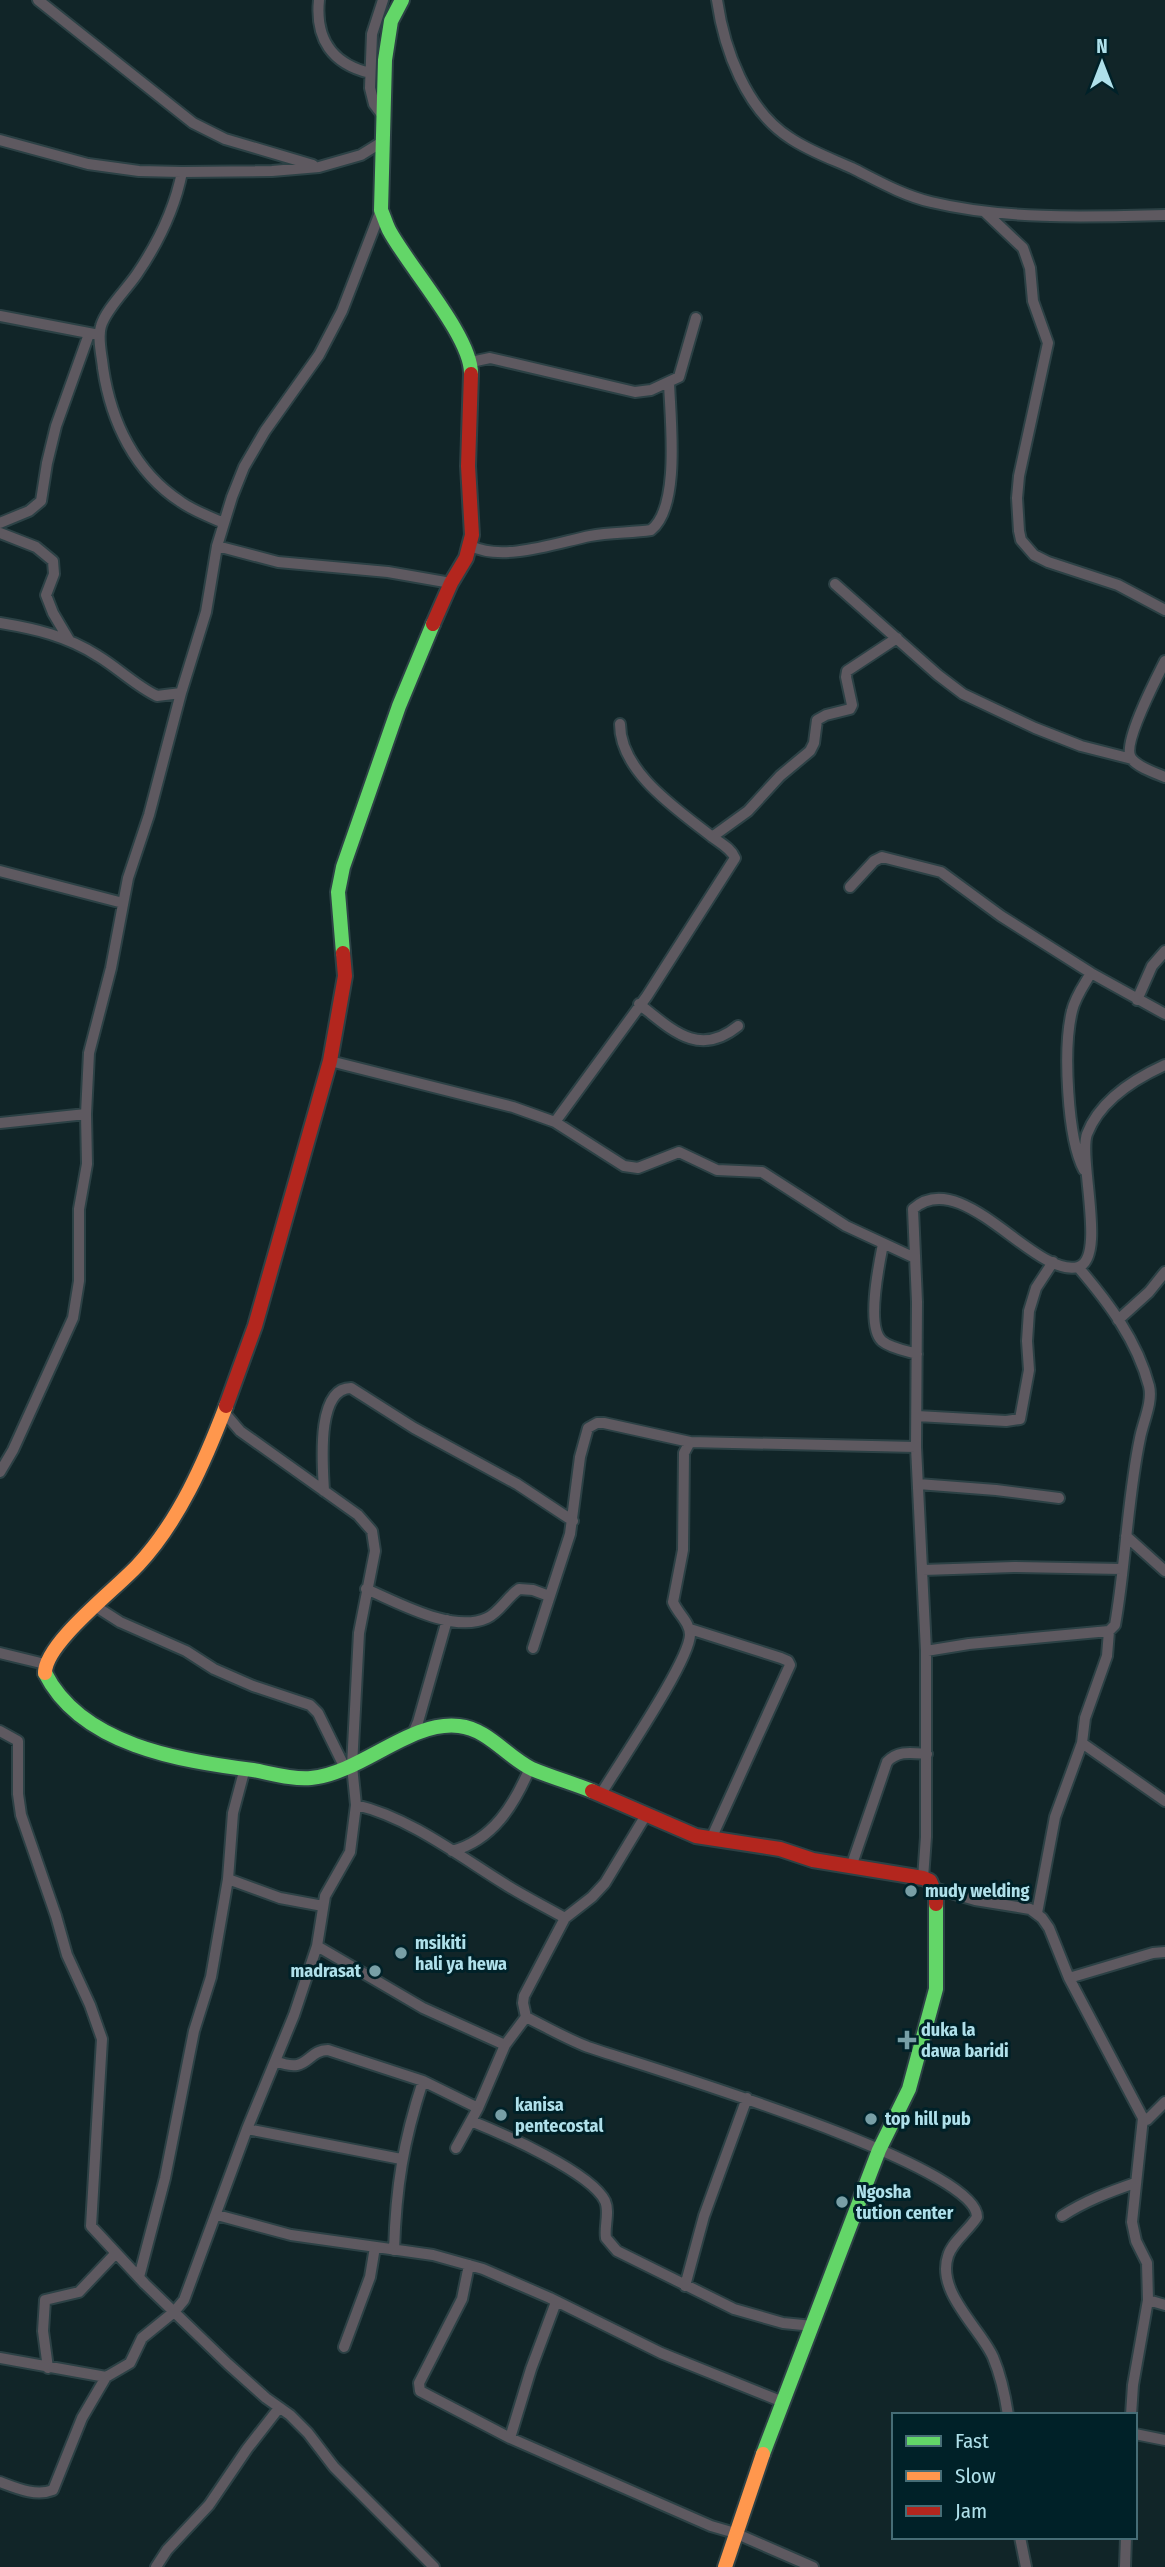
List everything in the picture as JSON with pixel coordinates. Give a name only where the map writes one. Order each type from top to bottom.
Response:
[{"type":"street","points":[[38,0],[193,123],[225,139],[319,167]]},
{"type":"street","points":[[319,0],[322,39],[345,63],[370,73]]},
{"type":"street","points":[[383,0],[372,34],[370,73],[370,96],[383,116]]},
{"type":"street","points":[[0,1472],[13,1450],[73,1318],[79,1281],[79,1209],[87,1164],[89,1054],[111,968],[123,903],[206,612],[217,546],[244,467],[265,431],[319,355],[342,311],[381,210],[383,116],[389,32],[402,0]]},
{"type":"street","points":[[717,0],[728,48],[738,74],[774,127],[790,139],[893,189],[929,202],[985,212],[1058,216],[1165,215]]},
{"type":"street","points":[[0,140],[88,164],[139,171],[182,172],[272,171],[319,167],[361,155],[382,142]]},
{"type":"street","points":[[0,523],[29,511],[41,501],[57,426],[94,334],[150,253],[177,195],[182,172]]},
{"type":"street","points":[[381,210],[389,230],[459,337],[471,362],[468,434],[471,546],[451,583],[387,737],[338,885],[345,976],[330,1061],[255,1326],[223,1411],[201,1467],[172,1519],[137,1566],[66,1634],[46,1664],[46,1674],[57,1694],[79,1716],[117,1737],[153,1752],[204,1764],[310,1778],[349,1767],[433,1727],[460,1726],[478,1732],[530,1768],[601,1794],[696,1836],[780,1849],[813,1860],[929,1883],[975,1900],[1030,1909],[1037,1913],[1049,1928],[1069,1978],[1143,2118],[1135,2183],[1133,2232],[1147,2263],[1148,2300],[1130,2413]]},
{"type":"street","points":[[985,212],[1023,248],[1027,256],[1031,291],[1048,343],[1019,476],[1017,498],[1021,540],[1040,559],[1118,585],[1165,610]]},
{"type":"street","points":[[0,316],[94,334]]},
{"type":"street","points":[[471,362],[496,359],[635,392],[650,390],[675,380],[681,373],[696,318]]},
{"type":"street","points":[[94,334],[125,443],[147,473],[163,489],[183,504],[224,523]]},
{"type":"street","points":[[471,546],[493,553],[562,544],[591,536],[651,530],[664,513],[668,496],[671,433],[669,382]]},
{"type":"street","points":[[0,533],[36,547],[53,561],[54,574],[46,595],[69,640]]},
{"type":"street","points":[[217,546],[278,562],[388,572],[451,583]]},
{"type":"street","points":[[835,584],[938,676],[963,694],[1003,714],[1082,746],[1132,759],[1165,777]]},
{"type":"street","points":[[0,623],[43,631],[69,640],[160,697],[181,693]]},
{"type":"street","points":[[712,837],[748,811],[780,776],[810,751],[814,743],[817,720],[850,709],[852,705],[847,671],[897,638]]},
{"type":"street","points":[[1132,759],[1130,746],[1138,720],[1165,661]]},
{"type":"street","points":[[555,1122],[647,996],[734,860],[734,854],[666,803],[652,788],[621,740],[620,724]]},
{"type":"street","points":[[850,887],[882,856],[941,872],[1001,916],[1137,1000],[1165,1014]]},
{"type":"street","points":[[0,872],[123,903]]},
{"type":"street","points":[[1137,1000],[1152,966],[1165,951]]},
{"type":"street","points":[[1086,1173],[1078,1157],[1069,1104],[1069,1024],[1080,990],[1091,972]]},
{"type":"street","points":[[639,1004],[678,1033],[699,1041],[721,1038],[738,1026]]},
{"type":"street","points":[[330,1061],[513,1107],[555,1122],[624,1166],[632,1168],[647,1165],[679,1152],[717,1170],[762,1172],[846,1226],[915,1258]]},
{"type":"street","points":[[725,2567],[783,2402],[879,2150],[909,2089],[930,2020],[936,1989],[929,1883],[926,1651],[916,1447],[918,1354],[913,1209],[926,1200],[950,1200],[974,1210],[1053,1262],[1078,1267],[1088,1260],[1091,1243],[1086,1139],[1097,1115],[1124,1088],[1165,1065]]},
{"type":"street","points":[[0,1123],[86,1114]]},
{"type":"street","points":[[883,1244],[875,1303],[878,1336],[883,1342],[918,1354]]},
{"type":"street","points":[[917,1416],[1006,1421],[1020,1419],[1029,1370],[1029,1311],[1036,1288],[1053,1262]]},
{"type":"street","points":[[1037,1913],[1055,1817],[1082,1743],[1086,1717],[1107,1656],[1110,1632],[1115,1625],[1136,1458],[1150,1396],[1150,1388],[1137,1354],[1105,1298],[1078,1267]]},
{"type":"street","points":[[1118,1320],[1149,1292],[1165,1272]]},
{"type":"street","points":[[324,1491],[324,1428],[327,1411],[337,1393],[351,1388],[414,1428],[517,1484],[573,1521]]},
{"type":"street","points":[[0,2482],[32,2492],[53,2490],[82,2418],[106,2378],[130,2363],[142,2337],[174,2312],[190,2286],[317,1946],[323,1906],[332,1882],[350,1852],[356,1805],[349,1767],[359,1633],[375,1551],[372,1531],[358,1515],[240,1431],[223,1411]]},
{"type":"street","points":[[533,1648],[573,1521],[580,1457],[585,1432],[591,1425],[604,1423],[690,1442],[916,1447]]},
{"type":"street","points":[[601,1794],[689,1644],[690,1629],[673,1602],[684,1550],[684,1453],[690,1442]]},
{"type":"street","points":[[918,1484],[1059,1498]]},
{"type":"street","points":[[1126,1536],[1165,1571]]},
{"type":"street","points":[[923,1570],[1014,1567],[1122,1569]]},
{"type":"street","points":[[366,1589],[447,1620],[485,1620],[519,1589],[533,1590],[549,1596]]},
{"type":"street","points":[[95,1606],[120,1622],[186,1651],[214,1670],[310,1705],[318,1713],[349,1767]]},
{"type":"street","points":[[412,1736],[447,1620]]},
{"type":"street","points":[[690,1629],[781,1658],[790,1665],[711,1839]]},
{"type":"street","points":[[926,1651],[969,1644],[1110,1632]]},
{"type":"street","points":[[0,1654],[46,1664]]},
{"type":"street","points":[[0,1731],[18,1741],[18,1794],[21,1815],[67,1955],[102,2039],[91,2226],[174,2312],[237,2372],[297,2423],[334,2467],[434,2567]]},
{"type":"street","points":[[1082,1743],[1165,1801]]},
{"type":"street","points":[[851,1867],[887,1762],[893,1755],[900,1753],[927,1754]]},
{"type":"street","points":[[139,2277],[165,2178],[194,2031],[211,1977],[228,1879],[233,1813],[245,1768]]},
{"type":"street","points":[[452,1851],[476,1842],[491,1831],[521,1790],[530,1768]]},
{"type":"street","points":[[356,1805],[369,1808],[452,1851],[565,1918]]},
{"type":"street","points":[[456,2148],[478,2108],[505,2045],[526,2017],[524,1996],[565,1918],[592,1898],[605,1884],[646,1815]]},
{"type":"street","points":[[228,1879],[280,1898],[323,1906]]},
{"type":"street","points":[[317,1946],[423,2008],[505,2045]]},
{"type":"street","points":[[1069,1978],[1153,1953],[1165,1952]]},
{"type":"street","points":[[526,2017],[586,2046],[747,2098],[879,2150],[936,2175],[963,2194],[976,2209],[977,2217],[947,2258],[949,2280],[964,2315],[993,2356],[1008,2413]]},
{"type":"street","points":[[276,2061],[295,2066],[303,2064],[318,2052],[328,2050],[423,2081],[478,2108]]},
{"type":"street","points":[[394,2250],[395,2197],[401,2159],[423,2081]]},
{"type":"street","points":[[685,2286],[704,2216],[747,2098]]},
{"type":"street","points":[[1147,2120],[1165,2102]]},
{"type":"street","points":[[471,2122],[526,2144],[582,2179],[604,2200],[605,2233],[612,2247],[717,2302],[783,2323],[813,2326]]},
{"type":"street","points":[[247,2129],[401,2159]]},
{"type":"street","points":[[1062,2216],[1096,2197],[1135,2183]]},
{"type":"street","points":[[217,2215],[291,2235],[441,2256],[470,2265],[556,2302],[661,2353],[737,2386],[783,2402]]},
{"type":"street","points":[[344,2347],[370,2277],[374,2248]]},
{"type":"street","points":[[48,2368],[43,2330],[45,2300],[79,2292],[116,2253]]},
{"type":"street","points":[[470,2265],[462,2299],[418,2386],[428,2396],[510,2438],[711,2526],[735,2533],[813,2567]]},
{"type":"street","points":[[1148,2300],[1165,2305]]},
{"type":"street","points":[[510,2438],[531,2369],[556,2302]]},
{"type":"street","points":[[0,2358],[106,2378]]},
{"type":"street","points":[[156,2567],[167,2550],[209,2505],[279,2408]]},
{"type":"street","points":[[1137,2434],[1165,2440]]},
{"type":"street","points":[[1020,2539],[1026,2567]]},
{"type":"street","points":[[1125,2567],[1126,2539]]},
{"type":"traffic: fast","points":[[402,0],[391,21],[385,60],[381,210],[398,245],[451,322],[469,359],[471,374]]},
{"type":"traffic: fast","points":[[343,953],[338,892],[343,867],[399,706],[433,624]]},
{"type":"traffic: fast","points":[[45,1673],[61,1697],[82,1717],[107,1733],[135,1745],[195,1761],[289,1777],[311,1778],[349,1767],[422,1731],[441,1726],[459,1726],[479,1732],[532,1769],[592,1791]]},
{"type":"traffic: fast","points":[[763,2454],[879,2150],[909,2089],[936,1989],[936,1904]]},
{"type":"traffic: slow","points":[[45,1673],[56,1647],[83,1617],[138,1565],[166,1529],[190,1490],[226,1406]]},
{"type":"traffic: slow","points":[[725,2567],[763,2454]]},
{"type":"traffic: jam","points":[[433,624],[451,583],[466,558],[472,535],[468,466],[471,374]]},
{"type":"traffic: jam","points":[[226,1406],[255,1326],[330,1061],[345,976],[343,953]]},
{"type":"traffic: jam","points":[[592,1791],[696,1836],[780,1849],[813,1860],[923,1878],[930,1881],[936,1895],[936,1904]]},
{"type":"place","name":"mudy welding","points":[[911,1891]]},
{"type":"place","name":"msikiti hali ya hewa","points":[[401,1953]]},
{"type":"place","name":"madrasat","points":[[375,1971]]},
{"type":"place","name":"duka la dawa baridi","points":[[907,2040]]},
{"type":"place","name":"kanisa pentecostal","points":[[501,2115]]},
{"type":"place","name":"top hill pub","points":[[871,2119]]},
{"type":"place","name":"Ngosha tution center","points":[[842,2202]]}]
